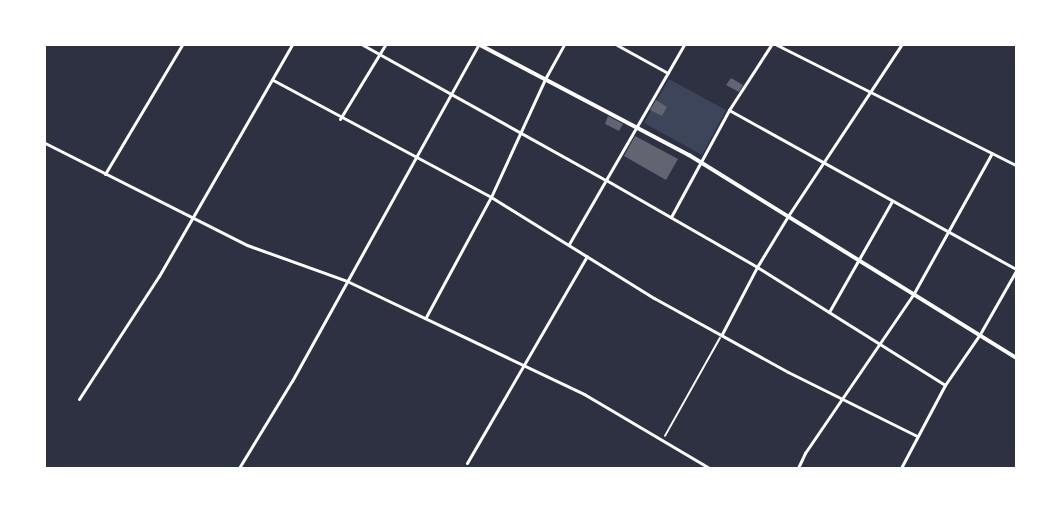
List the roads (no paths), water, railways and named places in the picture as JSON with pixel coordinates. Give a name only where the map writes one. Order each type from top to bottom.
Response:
[{"type":"main road","points":[[479,45],[701,163],[858,258],[1016,358]]},
{"type":"street","points":[[105,174],[182,45]]},
{"type":"street","points":[[79,399],[159,276],[292,45]]},
{"type":"street","points":[[363,45],[757,267],[945,385]]},
{"type":"street","points":[[340,119],[385,45]]},
{"type":"street","points":[[239,468],[277,408],[479,45]]},
{"type":"street","points":[[426,317],[490,197],[545,79],[564,45]]},
{"type":"street","points":[[617,45],[668,73]]},
{"type":"street","points":[[569,244],[684,45]]},
{"type":"street","points":[[671,218],[729,110],[771,45]]},
{"type":"street","points":[[777,45],[1016,165]]},
{"type":"street","points":[[722,335],[757,267],[788,216],[901,45]]},
{"type":"street","points":[[273,80],[340,119],[417,157],[490,197],[654,298],[841,401],[917,436]]},
{"type":"street","points":[[729,110],[1016,270],[980,334],[945,385],[901,468]]},
{"type":"street","points":[[45,143],[247,245],[347,281],[426,317],[614,410],[709,468]]},
{"type":"street","points":[[798,468],[914,293],[946,231],[992,153]]},
{"type":"street","points":[[829,312],[892,201]]},
{"type":"street","points":[[467,464],[587,256]]}]
